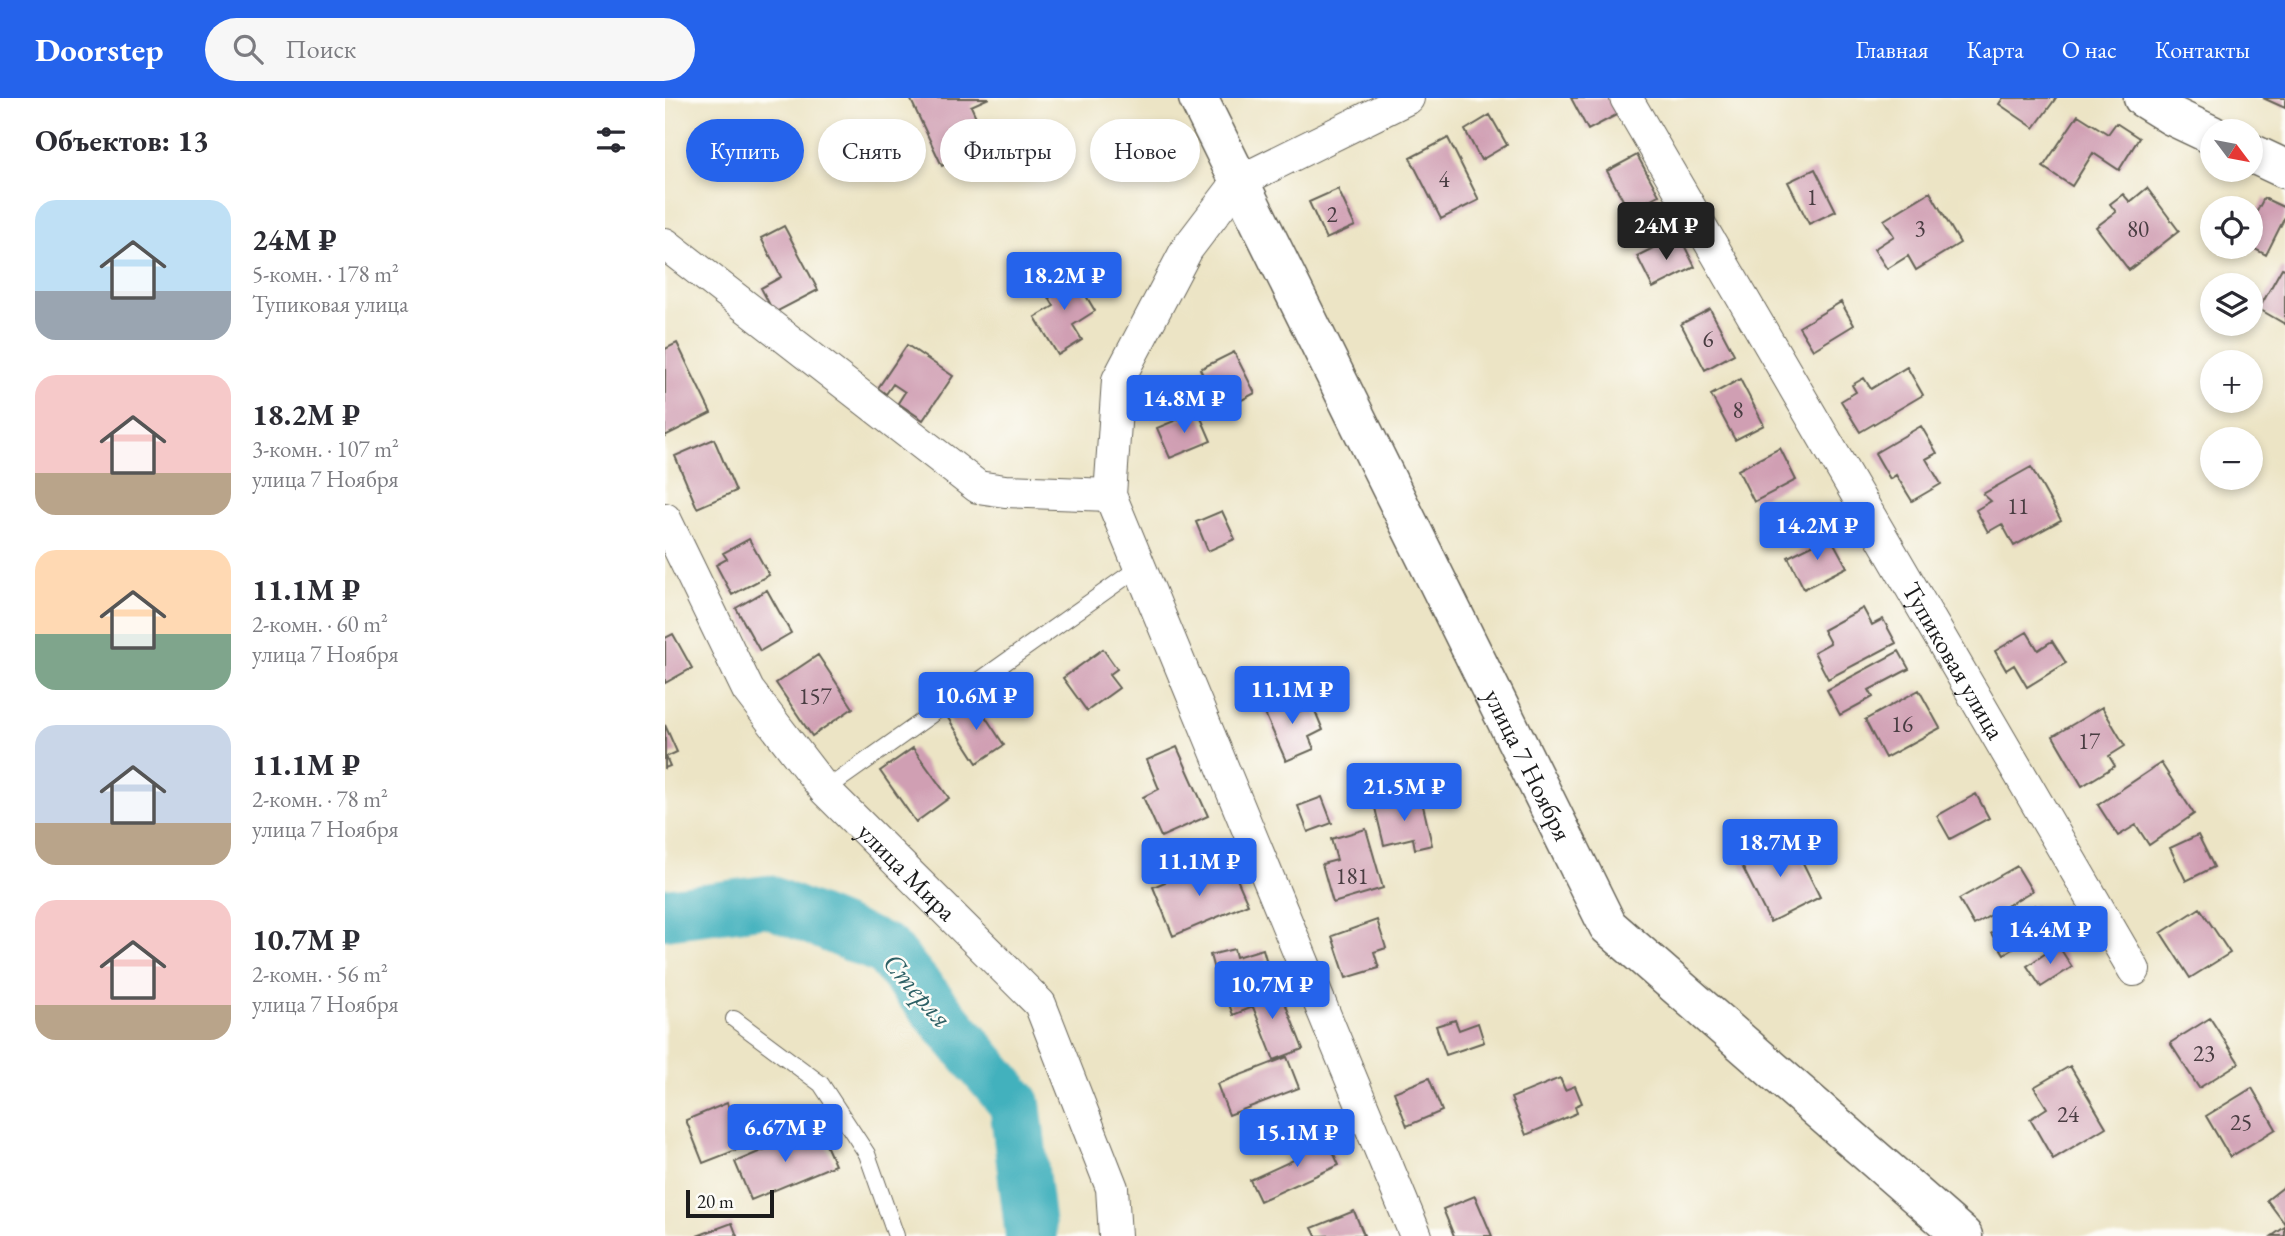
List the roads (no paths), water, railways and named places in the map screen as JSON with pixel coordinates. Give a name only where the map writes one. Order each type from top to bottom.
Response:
[{"type":"main road","name":"улица 7 Ноября","points":[[1198,98],[1608,926],[1963,1236]]},
{"type":"main road","points":[[2143,98],[2200,129]]},
{"type":"main road","points":[[2263,159],[2285,169]]},
{"type":"street","points":[[1408,98],[1238,182],[1187,249],[1118,380],[1110,495],[1416,1236]]},
{"type":"street","name":"Тупиковая улица","points":[[1626,98],[2134,970]]},
{"type":"street","points":[[665,244],[978,487],[1005,491],[1110,495]]},
{"type":"street","name":"улица Мира","points":[[665,519],[748,690],[825,790],[1040,1004],[1112,1188],[1115,1236]]},
{"type":"lane","points":[[825,790],[1141,566]]},
{"type":"lane","points":[[734,1019],[821,1084],[867,1154],[896,1236]]},
{"type":"waterway","name":"Стерля","points":[[665,914],[768,901],[886,950],[1015,1104],[1031,1236]]}]
